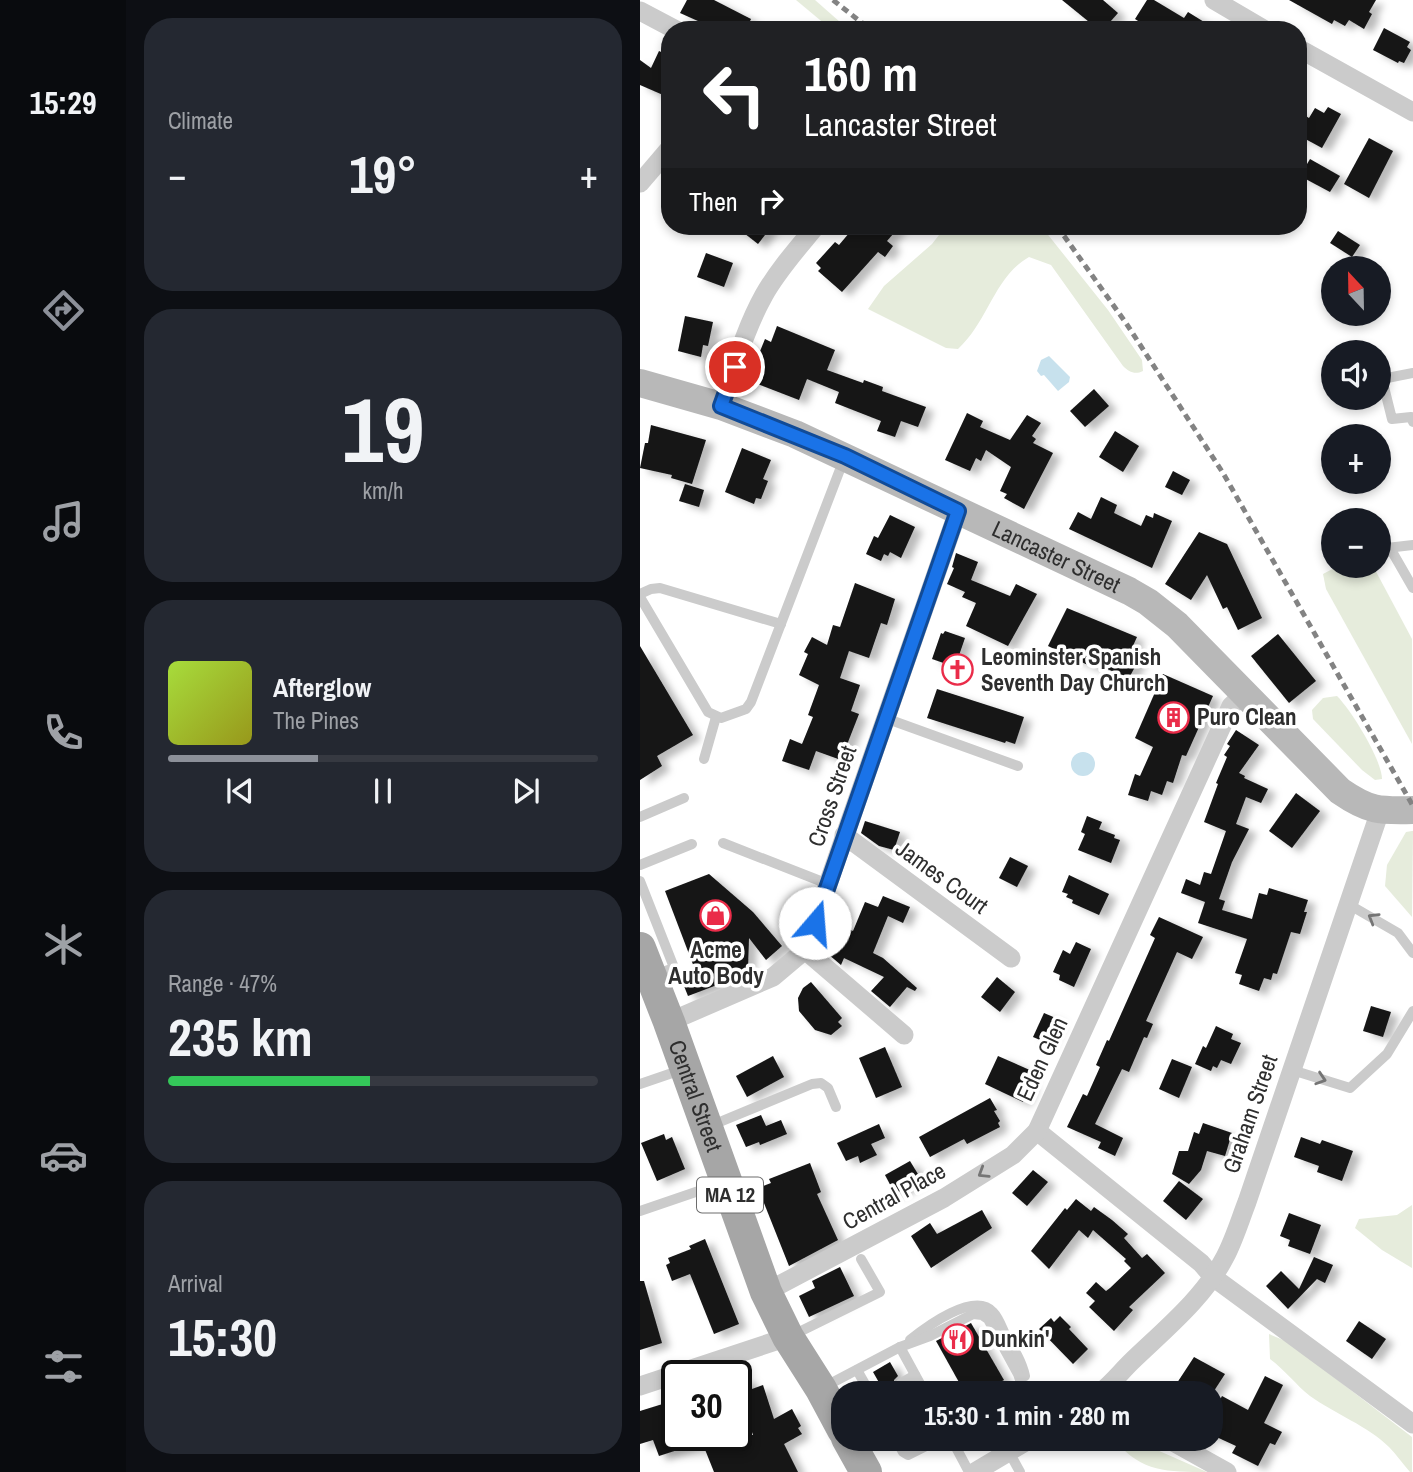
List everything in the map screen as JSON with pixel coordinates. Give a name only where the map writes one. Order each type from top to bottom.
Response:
[{"type":"main road","name":"Lancaster Street","points":[[640,383],[721,406],[845,456],[1148,602],[1177,625],[1340,791],[1360,805],[1380,811],[1412,810]]},
{"type":"main road","name":"Central Street","points":[[646,962],[766,1292],[788,1337],[831,1408]]},
{"type":"main road","points":[[854,1451],[866,1472]]},
{"type":"street","points":[[1214,0],[1250,21]]},
{"type":"street","points":[[640,11],[661,22]]},
{"type":"street","points":[[1307,53],[1412,112]]},
{"type":"street","points":[[640,183],[661,158]]},
{"type":"street","points":[[721,406],[750,325],[764,295],[784,264],[808,235]]},
{"type":"street","name":"Cross Street","points":[[805,950],[958,511]]},
{"type":"street","name":"Eden Glen","points":[[1245,694],[1231,706],[1037,1131],[1201,1263],[1213,1277],[1412,1424]]},
{"type":"street","name":"Graham Street","points":[[1115,1381],[1128,1364],[1213,1277],[1226,1256],[1247,1202],[1380,811]]},
{"type":"street","name":"James Court","points":[[844,835],[1011,958]]},
{"type":"street","points":[[669,1022],[773,977],[805,950],[904,1035]]},
{"type":"street","name":"Central Place","points":[[766,1292],[944,1198],[1013,1155],[1037,1131]]},
{"type":"street","points":[[640,1386],[788,1337]]},
{"type":"street","points":[[1189,1451],[1227,1472]]},
{"type":"street","points":[[975,1472],[1009,1452]]},
{"type":"lane","points":[[1412,373],[1383,379],[1392,419],[1411,417],[1412,422]]},
{"type":"lane","points":[[781,624],[660,588],[640,595],[704,708],[716,717],[734,715],[749,706],[781,624],[845,456]]},
{"type":"lane","points":[[1391,548],[1412,545]]},
{"type":"lane","points":[[1391,559],[1412,588]]},
{"type":"lane","points":[[704,759],[716,717]]},
{"type":"lane","points":[[885,718],[1018,766]]},
{"type":"lane","points":[[640,817],[684,799]]},
{"type":"lane","points":[[723,843],[828,884]]},
{"type":"lane","points":[[640,865],[692,844]]},
{"type":"lane","points":[[640,881],[673,965],[671,969],[646,962]]},
{"type":"lane","points":[[1348,904],[1398,933],[1412,953]]},
{"type":"lane","points":[[1292,1070],[1350,1088],[1387,1054],[1412,1010]]},
{"type":"lane","points":[[640,1084],[684,1069]]},
{"type":"lane","points":[[706,1128],[812,1084],[821,1083],[828,1088],[836,1107]]},
{"type":"lane","points":[[640,1211],[726,1182]]},
{"type":"lane","points":[[788,1337],[880,1292],[861,1259]]},
{"type":"lane","points":[[821,1389],[900,1347],[925,1328],[972,1305],[986,1307],[994,1313],[1020,1362],[1024,1381]]},
{"type":"lane","points":[[900,1347],[918,1381]]},
{"type":"lane","points":[[857,1370],[863,1381]]},
{"type":"lane","points":[[904,1381],[915,1375]]},
{"type":"lane","points":[[958,1451],[970,1472]]},
{"type":"lane","points":[[1009,1452],[1020,1472]]},
{"type":"green space","points":[[796,0],[815,0],[839,21],[821,21]]},
{"type":"green space","points":[[939,235],[1048,235],[1108,310],[1142,360],[1143,371],[1132,372],[1123,366],[1051,265],[1029,257],[1007,276],[977,326],[958,349],[946,348],[868,309],[884,286]]},
{"type":"green space","points":[[1324,578],[1379,578],[1412,639],[1412,744],[1326,589]]},
{"type":"green space","points":[[1337,696],[1365,736],[1377,760],[1382,779],[1375,780],[1362,770],[1313,719],[1312,710],[1323,698]]},
{"type":"green space","points":[[1413,831],[1412,917],[1385,886],[1387,865],[1406,832]]},
{"type":"green space","points":[[1412,1205],[1412,1268],[1382,1250],[1355,1228],[1359,1219],[1397,1215]]},
{"type":"green space","points":[[1269,1334],[1288,1342],[1412,1437],[1412,1472],[1381,1440],[1310,1396],[1270,1359]]},
{"type":"green space","points":[[1159,1451],[1207,1472],[1180,1472],[1156,1468],[1126,1452]]},
{"type":"water","points":[[1049,356],[1070,377],[1069,382],[1058,391],[1037,371],[1041,360]]},
{"type":"water","points":[[1083,752],[1092,755],[1095,764],[1092,773],[1083,776],[1074,773],[1071,764],[1074,755]]},
{"type":"building","points":[[687,0],[714,0],[751,19],[698,21],[680,13]]},
{"type":"building","points":[[1062,0],[1103,0],[1118,13],[1111,21],[1088,21]]},
{"type":"building","points":[[1147,0],[1154,0],[1184,18],[1188,12],[1202,21],[1138,21],[1135,19]]},
{"type":"building","points":[[1289,0],[1376,0],[1364,29],[1349,20],[1345,26],[1334,20],[1332,24]]},
{"type":"building","points":[[1384,28],[1410,42],[1407,47],[1411,50],[1404,63],[1398,63],[1373,50]]},
{"type":"building","points":[[659,51],[661,52],[661,94],[640,85],[640,60],[651,68]]},
{"type":"building","points":[[1328,107],[1341,114],[1322,148],[1307,140],[1307,117],[1309,118],[1315,108],[1324,113]]},
{"type":"building","points":[[1369,138],[1393,151],[1369,198],[1344,184]]},
{"type":"building","points":[[1310,159],[1340,176],[1330,192],[1307,180],[1307,164]]},
{"type":"building","points":[[1338,231],[1360,245],[1350,256],[1330,243]]},
{"type":"building","points":[[746,235],[765,235],[758,244]]},
{"type":"building","points":[[847,235],[892,235],[887,241],[893,246],[885,257],[878,252],[842,292],[818,271],[821,268],[816,263],[835,242],[839,245]]},
{"type":"building","points":[[706,253],[733,263],[724,287],[697,277]]},
{"type":"building","points":[[685,316],[713,322],[708,346],[703,345],[701,357],[678,351]]},
{"type":"building","points":[[777,326],[835,350],[827,370],[883,387],[882,391],[926,407],[918,427],[901,421],[895,437],[877,431],[881,421],[835,403],[839,392],[807,379],[799,400],[755,383],[763,364],[756,361],[765,339],[771,342]]},
{"type":"building","points":[[1094,389],[1109,406],[1085,427],[1070,411]]},
{"type":"building","points":[[967,413],[983,421],[980,427],[1010,440],[1027,415],[1041,423],[1032,436],[1036,439],[1033,443],[1053,453],[1024,509],[1004,498],[1007,494],[1000,491],[1011,467],[986,450],[981,461],[976,458],[970,471],[945,460]]},
{"type":"building","points":[[651,425],[706,440],[692,484],[671,478],[672,475],[640,468]]},
{"type":"building","points":[[1115,431],[1139,446],[1123,472],[1099,457]]},
{"type":"building","points":[[742,448],[771,460],[763,479],[768,481],[761,499],[756,498],[754,504],[725,492]]},
{"type":"building","points":[[1173,471],[1190,480],[1182,495],[1165,487]]},
{"type":"building","points":[[685,484],[704,490],[699,507],[679,501]]},
{"type":"building","points":[[1101,497],[1117,505],[1114,513],[1141,526],[1146,515],[1153,518],[1154,513],[1172,521],[1152,568],[1069,529],[1078,512],[1091,519]]},
{"type":"building","points":[[890,515],[915,527],[901,558],[890,552],[888,556],[884,554],[881,561],[866,554],[874,536],[878,538]]},
{"type":"building","points":[[1199,532],[1227,544],[1262,618],[1238,630],[1227,607],[1223,609],[1207,575],[1191,600],[1165,584]]},
{"type":"building","points":[[956,553],[978,562],[971,580],[1010,596],[1016,584],[1037,594],[1008,646],[966,626],[976,603],[962,597],[965,592],[947,584],[954,568],[952,567]]},
{"type":"building","points":[[855,583],[895,599],[887,625],[881,623],[869,658],[849,651],[840,678],[860,685],[851,711],[859,714],[841,760],[816,751],[809,770],[782,761],[790,739],[802,744],[813,717],[808,715],[819,685],[799,675],[808,654],[804,652],[812,637],[827,645],[833,625],[840,627]]},
{"type":"building","points":[[1067,608],[1137,637],[1132,648],[1143,652],[1129,678],[1095,664],[1094,668],[1048,646]]},
{"type":"building","points":[[945,631],[965,638],[955,667],[932,659],[941,633]]},
{"type":"building","points":[[1278,634],[1316,681],[1289,703],[1251,656]]},
{"type":"building","points":[[640,646],[693,735],[657,756],[662,766],[640,780]]},
{"type":"building","name":"Puro Clean","points":[[1163,674],[1213,696],[1186,756],[1182,755],[1173,783],[1167,781],[1162,795],[1151,791],[1148,801],[1128,795],[1135,774],[1140,776],[1153,747],[1135,738]]},
{"type":"building","points":[[937,689],[1024,717],[1015,744],[927,718]]},
{"type":"building","points":[[1236,730],[1259,745],[1239,773],[1268,789],[1261,803],[1246,797],[1236,824],[1249,829],[1232,862],[1219,899],[1225,901],[1222,910],[1252,919],[1259,893],[1267,895],[1269,888],[1308,900],[1300,934],[1291,932],[1277,974],[1273,973],[1271,980],[1264,978],[1259,991],[1239,984],[1242,975],[1235,973],[1247,939],[1198,923],[1205,902],[1181,893],[1186,879],[1200,885],[1204,872],[1211,874],[1226,831],[1204,822],[1227,757],[1224,755],[1230,746],[1227,744]]},
{"type":"building","points":[[1296,793],[1320,811],[1292,848],[1269,831]]},
{"type":"building","points":[[1087,816],[1102,822],[1099,829],[1115,835],[1114,838],[1120,840],[1111,863],[1078,850],[1085,834],[1081,832]]},
{"type":"building","points":[[865,821],[900,832],[894,850],[879,846],[861,833]]},
{"type":"building","points":[[1010,857],[1028,866],[1017,887],[999,878]]},
{"type":"building","name":"Acme Auto Body","points":[[709,874],[753,912],[782,946],[766,960],[749,938],[748,968],[716,982],[717,985],[688,996],[682,981],[697,975],[665,891]]},
{"type":"building","points":[[1069,875],[1109,894],[1099,915],[1072,903],[1073,900],[1066,897],[1068,894],[1062,892]]},
{"type":"building","points":[[883,896],[910,907],[903,923],[888,916],[873,953],[883,958],[917,988],[915,991],[907,987],[890,1007],[871,991],[884,977],[844,958],[841,965],[828,954],[830,950],[826,948],[838,924],[853,931],[865,902],[878,907]]},
{"type":"building","points":[[1159,917],[1203,937],[1192,959],[1177,952],[1146,1021],[1153,1024],[1147,1038],[1144,1037],[1129,1072],[1122,1069],[1095,1124],[1123,1138],[1115,1156],[1098,1148],[1101,1142],[1067,1127],[1083,1094],[1087,1096],[1100,1067],[1096,1065],[1155,938],[1150,935]]},
{"type":"building","points":[[1076,942],[1091,949],[1074,987],[1059,980],[1060,975],[1053,972],[1063,950],[1070,954]]},
{"type":"building","points":[[997,977],[1015,992],[1000,1012],[981,997]]},
{"type":"building","points":[[811,982],[842,1018],[838,1022],[842,1026],[831,1035],[815,1030],[799,1011],[798,998],[803,988]]},
{"type":"building","points":[[1371,1006],[1391,1012],[1383,1037],[1363,1031]]},
{"type":"building","points":[[1044,1013],[1058,1019],[1047,1043],[1033,1037]]},
{"type":"building","points":[[1216,1026],[1233,1034],[1231,1039],[1241,1043],[1231,1064],[1221,1060],[1217,1068],[1213,1066],[1211,1071],[1195,1064]]},
{"type":"building","points":[[885,1047],[902,1087],[876,1098],[859,1058]]},
{"type":"building","points":[[773,1056],[784,1077],[747,1097],[736,1076]]},
{"type":"building","points":[[998,1056],[1032,1071],[1027,1082],[1031,1084],[1023,1102],[985,1084]]},
{"type":"building","points":[[1172,1059],[1192,1067],[1179,1098],[1159,1089]]},
{"type":"building","points":[[990,1098],[997,1110],[994,1111],[1000,1121],[1000,1127],[967,1144],[964,1139],[930,1157],[919,1137]]},
{"type":"building","points":[[761,1115],[766,1126],[781,1120],[787,1134],[760,1145],[759,1142],[746,1147],[736,1125]]},
{"type":"building","points":[[1203,1123],[1232,1133],[1225,1156],[1207,1151],[1201,1170],[1189,1184],[1172,1174],[1179,1151],[1188,1151],[1194,1132],[1199,1134]]},
{"type":"building","points":[[879,1124],[885,1138],[871,1144],[877,1155],[860,1163],[858,1156],[846,1161],[837,1143]]},
{"type":"building","points":[[664,1134],[666,1140],[672,1137],[685,1169],[657,1181],[641,1143]]},
{"type":"building","points":[[1301,1137],[1320,1144],[1322,1140],[1353,1151],[1342,1181],[1317,1172],[1319,1166],[1294,1157]]},
{"type":"building","points":[[910,1161],[921,1179],[895,1194],[885,1175]]},
{"type":"building","points":[[810,1163],[821,1192],[817,1194],[838,1240],[789,1266],[758,1188],[771,1183],[769,1179]]},
{"type":"building","points":[[1033,1170],[1048,1182],[1027,1206],[1012,1193]]},
{"type":"building","points":[[1179,1181],[1203,1199],[1186,1220],[1163,1201]]},
{"type":"building","points":[[1076,1199],[1091,1211],[1094,1207],[1112,1220],[1128,1234],[1124,1238],[1142,1258],[1147,1254],[1165,1273],[1129,1307],[1133,1310],[1114,1331],[1089,1307],[1095,1301],[1086,1293],[1096,1282],[1106,1291],[1110,1288],[1131,1268],[1124,1261],[1126,1259],[1093,1230],[1088,1238],[1079,1230],[1049,1269],[1031,1251],[1065,1208],[1067,1210]]},
{"type":"building","points":[[982,1210],[992,1228],[931,1268],[911,1236],[930,1223],[937,1234]]},
{"type":"building","points":[[1289,1213],[1321,1225],[1310,1254],[1288,1246],[1290,1240],[1280,1236]]},
{"type":"building","points":[[705,1239],[739,1324],[714,1334],[690,1274],[672,1281],[666,1265],[670,1263],[668,1258],[691,1249],[689,1246]]},
{"type":"building","points":[[1314,1257],[1333,1265],[1325,1283],[1317,1279],[1288,1309],[1266,1286],[1281,1271],[1299,1289]]},
{"type":"building","points":[[840,1267],[854,1296],[809,1317],[799,1296],[815,1288],[812,1281]]},
{"type":"building","points":[[640,1281],[644,1281],[662,1343],[640,1350]]},
{"type":"building","points":[[1060,1316],[1088,1349],[1073,1364],[1039,1329],[1051,1318],[1054,1322]]},
{"type":"building","points":[[1359,1321],[1386,1339],[1372,1359],[1346,1341]]},
{"type":"building","points":[[971,1323],[1004,1380],[958,1381],[936,1341]]},
{"type":"building","points":[[1194,1357],[1225,1374],[1220,1381],[1178,1381]]},
{"type":"building","points":[[890,1362],[898,1376],[894,1381],[878,1381],[873,1372]]},
{"type":"building","points":[[1265,1376],[1283,1385],[1264,1423],[1282,1432],[1275,1445],[1270,1443],[1258,1466],[1232,1453],[1236,1446],[1223,1440],[1223,1397],[1248,1410]]},
{"type":"building","points":[[763,1385],[774,1419],[792,1409],[801,1426],[798,1428],[802,1434],[784,1444],[798,1472],[714,1472],[706,1451],[752,1451],[752,1389]]},
{"type":"building","points":[[661,1404],[661,1451],[674,1451],[659,1456],[653,1440],[640,1444],[640,1411]]},
{"type":"railway","points":[[833,0],[860,21]]},
{"type":"railway","points":[[1063,235],[1126,323],[1223,473],[1413,806]]},
{"type":"place","name":"Leominster Spanish Seventh Day Church","points":[[958,670]]},
{"type":"place","name":"Puro Clean","points":[[1174,717]]},
{"type":"place","name":"Acme Auto Body","points":[[716,916]]},
{"type":"place","name":"Dunkin'","points":[[958,1339]]},
{"type":"route","points":[[735,367],[721,406],[845,456],[958,511],[815,923]]}]
